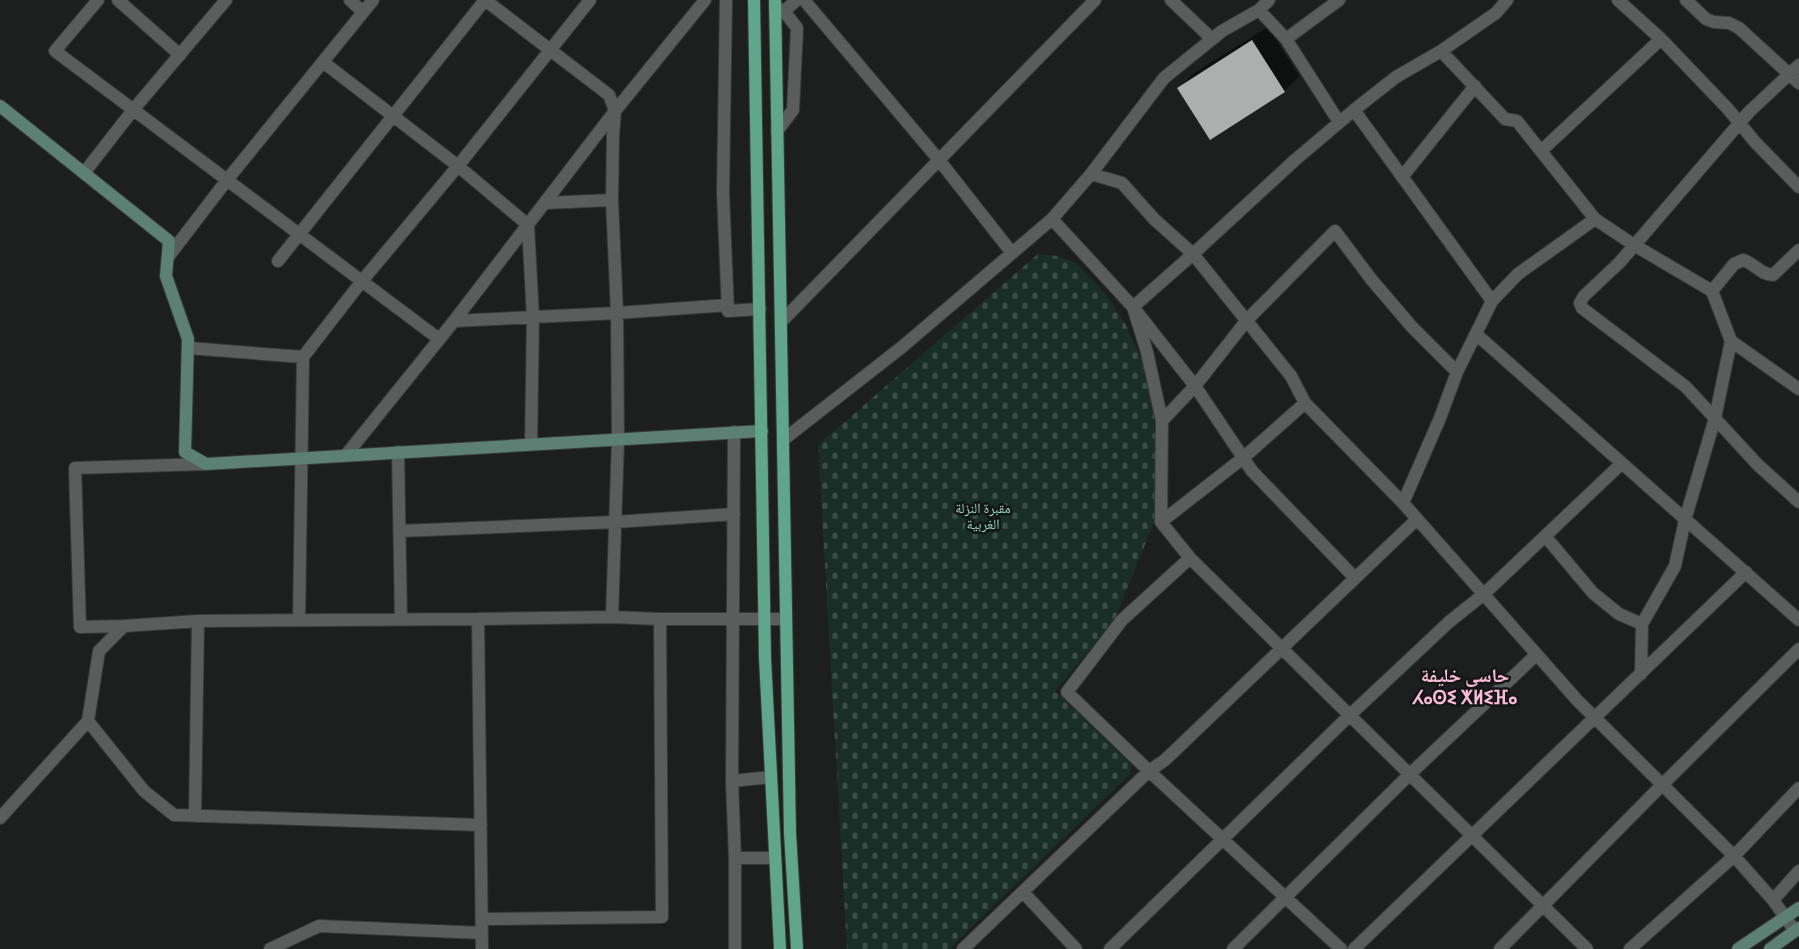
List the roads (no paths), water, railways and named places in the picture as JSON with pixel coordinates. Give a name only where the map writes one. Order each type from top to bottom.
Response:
[{"type":"main road","points":[[754,0],[764,620],[780,949]]},
{"type":"main road","points":[[778,6],[777,131],[790,833],[797,949]]},
{"type":"street","points":[[98,0],[55,52],[439,339]]},
{"type":"street","points":[[118,0],[180,55]]},
{"type":"street","points":[[84,173],[133,110],[226,0]]},
{"type":"street","points":[[350,0],[363,12]]},
{"type":"street","points":[[168,257],[227,180],[373,0]]},
{"type":"street","points":[[278,261],[298,233],[394,116],[485,0],[609,95],[616,111],[613,136],[612,200],[618,439],[612,616]]},
{"type":"street","points":[[299,620],[303,357],[590,0]]},
{"type":"street","points":[[346,455],[454,321],[616,111],[705,0]]},
{"type":"street","points":[[726,0],[723,193],[728,310],[760,309]]},
{"type":"street","points":[[777,131],[793,110],[797,28],[778,6],[797,0]]},
{"type":"street","points":[[804,0],[939,160],[1012,253]]},
{"type":"street","points":[[781,322],[1095,0]]},
{"type":"street","points":[[1170,0],[1212,39]]},
{"type":"street","points":[[783,440],[902,346],[1052,219],[1091,174],[1164,78],[1222,31],[1259,10],[1269,0]]},
{"type":"street","points":[[1286,40],[1338,0]]},
{"type":"street","points":[[1133,307],[1294,160],[1339,122],[1396,77],[1441,51],[1496,14],[1507,0]]},
{"type":"street","points":[[1686,0],[1706,19],[1714,22],[1729,23],[1739,28],[1799,83]]},
{"type":"street","points":[[1623,2],[1661,38],[1799,187]]},
{"type":"street","points":[[1259,10],[1286,40],[1339,122]]},
{"type":"street","points":[[1542,151],[1661,38]]},
{"type":"street","points":[[1441,51],[1505,118],[1517,121],[1594,219],[1712,291],[1731,341],[1715,418],[1685,520],[1674,566],[1642,624],[1641,674]]},
{"type":"street","points":[[323,62],[458,166],[528,225],[533,318],[531,444]]},
{"type":"street","points":[[1799,65],[1739,124],[1620,262],[1584,296],[1580,303],[1582,308],[1686,387],[1758,465],[1799,502]]},
{"type":"street","points":[[1402,177],[1475,86]]},
{"type":"street","points":[[0,106],[169,241],[166,276],[188,339],[185,452],[206,464]]},
{"type":"street","points":[[1354,110],[1492,301]]},
{"type":"street","points":[[1091,174],[1122,183],[1154,219],[1193,254],[1291,376],[1305,403],[1403,503],[1416,520],[1594,718],[1734,856],[1773,900],[1784,917],[1797,930],[1770,949]]},
{"type":"street","points":[[545,203],[612,200]]},
{"type":"street","points":[[1052,219],[1133,307],[1195,386],[1252,471],[1355,578]]},
{"type":"street","points":[[1403,503],[1440,418],[1457,372],[1492,301],[1518,274],[1594,219]]},
{"type":"street","points":[[1162,421],[1195,386],[1247,320],[1335,231],[1382,293],[1412,327],[1457,372]]},
{"type":"street","points":[[1712,291],[1734,264],[1743,260],[1750,262],[1766,275],[1773,274],[1782,268],[1799,250]]},
{"type":"street","points":[[454,321],[533,318],[728,305]]},
{"type":"street","points":[[1133,307],[1147,352],[1162,421],[1161,522],[1190,558],[1587,949]]},
{"type":"street","points":[[1476,334],[1799,620]]},
{"type":"street","points":[[1731,341],[1799,389]]},
{"type":"street","points":[[188,348],[303,357]]},
{"type":"street","points":[[1161,522],[1243,458],[1305,403]]},
{"type":"street","points":[[762,431],[206,464],[75,468],[80,627],[198,621],[612,616],[660,619],[786,619]]},
{"type":"street","points":[[734,432],[732,780],[735,858],[735,949]]},
{"type":"street","points":[[398,452],[401,619]]},
{"type":"street","points":[[1110,949],[1350,715],[1449,622],[1484,594],[1621,464]]},
{"type":"street","points":[[400,532],[615,522],[734,514]]},
{"type":"street","points":[[963,949],[1149,771],[1165,760],[1416,520]]},
{"type":"street","points":[[1545,536],[1593,593],[1619,614],[1642,624]]},
{"type":"street","points":[[1190,558],[1122,620],[1067,692],[1221,839],[1342,949]]},
{"type":"street","points":[[1354,949],[1746,572]]},
{"type":"street","points":[[478,619],[482,949]]},
{"type":"street","points":[[482,919],[662,917],[660,619]]},
{"type":"street","points":[[195,816],[198,621]]},
{"type":"street","points":[[0,818],[88,721],[99,651],[124,626]]},
{"type":"street","points":[[1500,949],[1799,649]]},
{"type":"street","points":[[1233,949],[1410,774],[1536,655]]},
{"type":"street","points":[[88,721],[144,791],[174,815],[481,825]]},
{"type":"street","points":[[732,780],[771,777]]},
{"type":"street","points":[[1630,949],[1734,856],[1799,788]]},
{"type":"street","points":[[735,858],[775,858]]},
{"type":"street","points":[[1773,900],[1799,871]]},
{"type":"street","points":[[1023,892],[1076,949]]},
{"type":"street","points":[[1738,949],[1799,908]]},
{"type":"street","points":[[270,949],[319,926],[482,933]]},
{"type":"district","name":"حاسي خليفة ⵃⴰⵙⵉ ⵅⵍⵉⴼⴰ","points":[[1465,686]]},
{"type":"park label","name":"مقبرة النزلة الغربية","points":[[983,516]]}]
